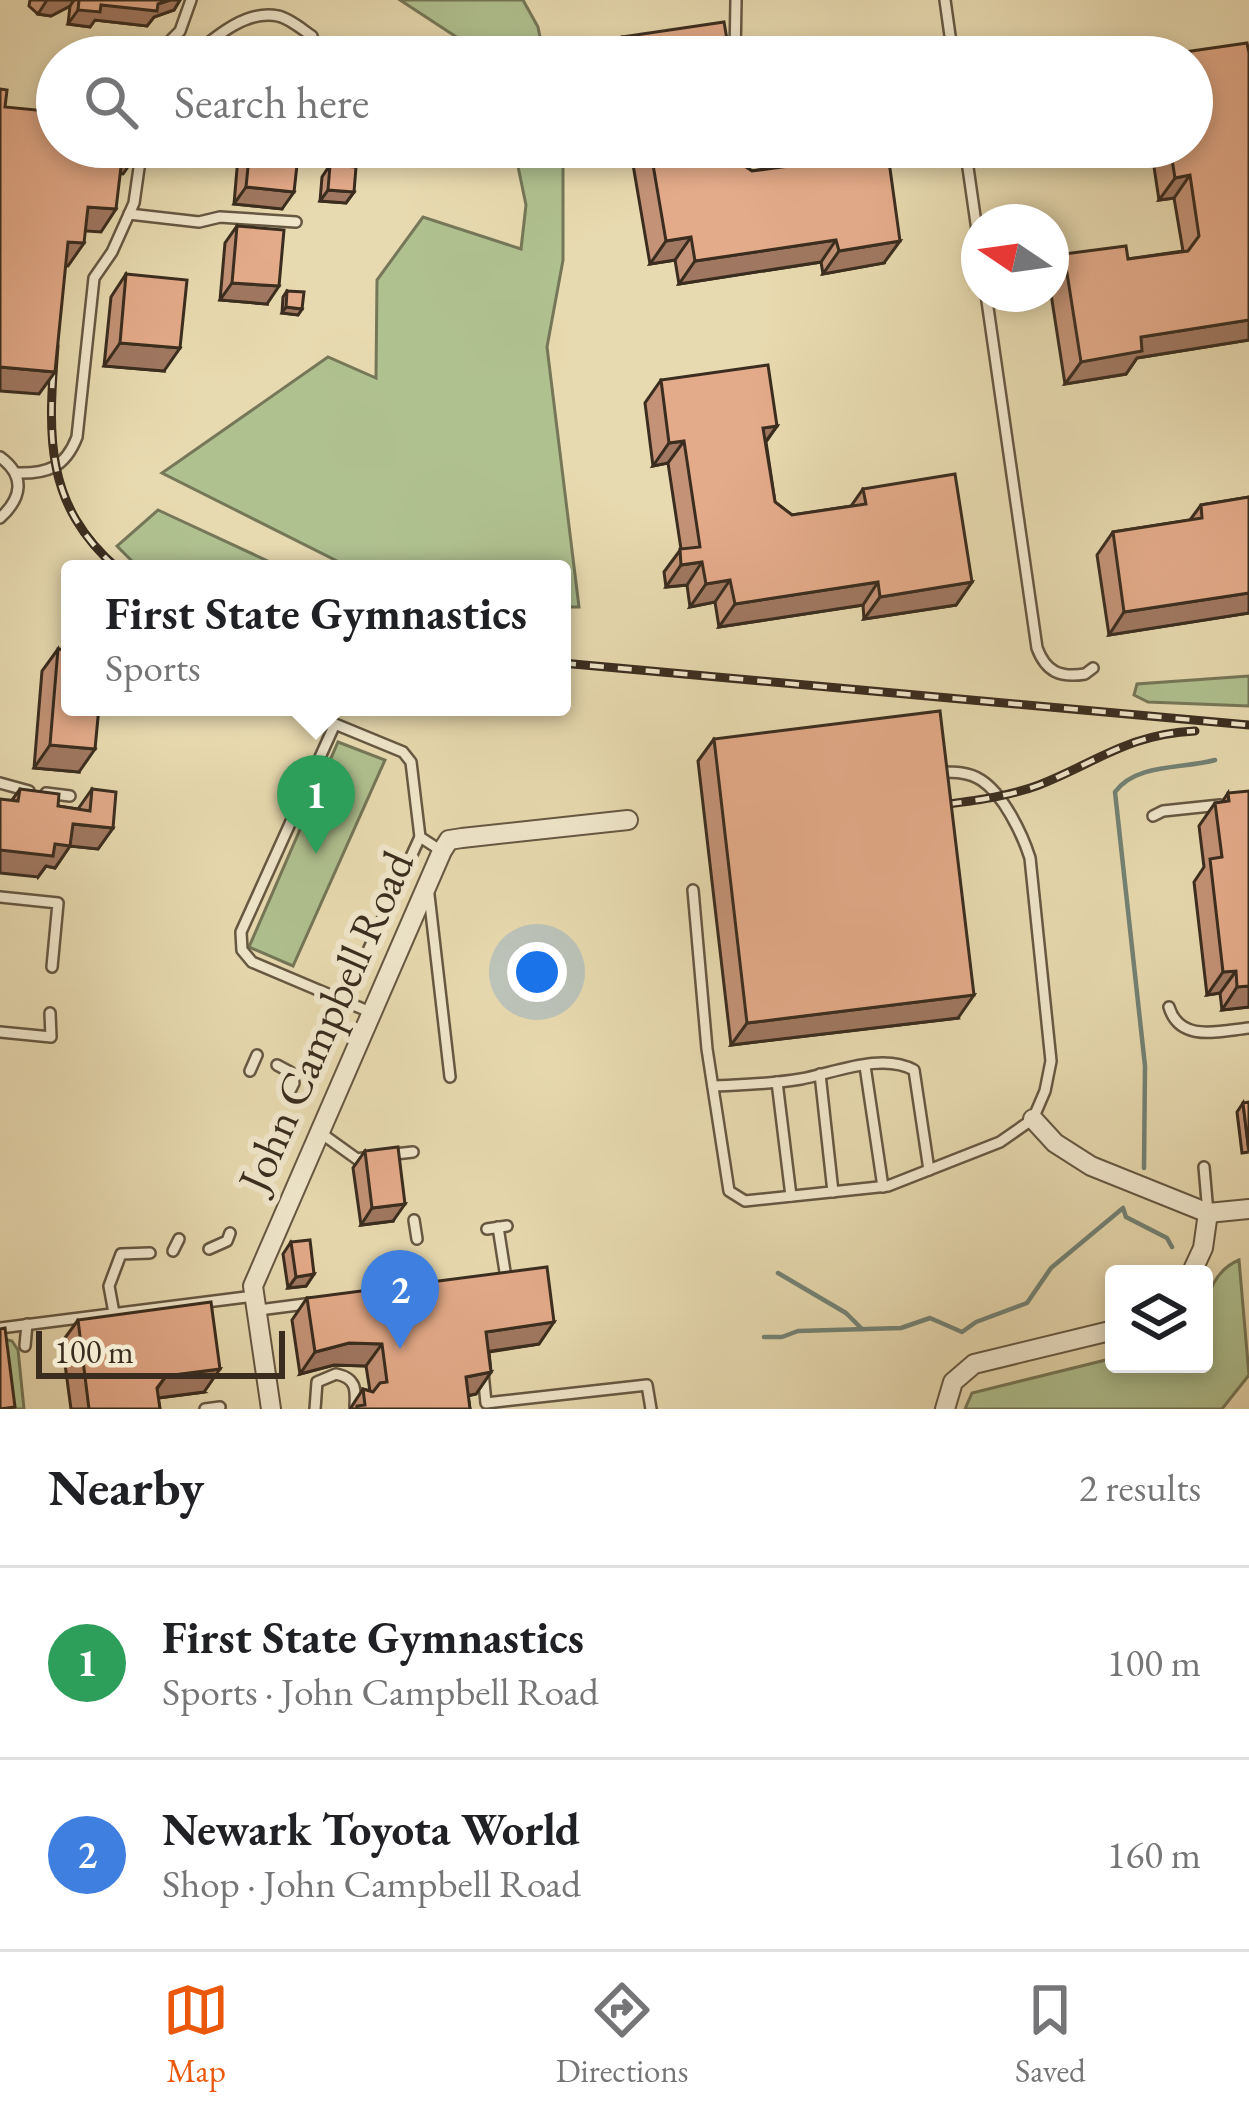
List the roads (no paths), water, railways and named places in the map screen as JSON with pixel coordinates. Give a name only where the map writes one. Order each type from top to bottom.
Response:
[{"type":"street","name":"John Campbell Road","points":[[271,1409],[253,1286],[442,850],[449,840],[471,836],[628,820]]},
{"type":"street","points":[[1033,1119],[1055,1143],[1091,1166],[1208,1213],[1249,1209]]},
{"type":"street","points":[[1195,1265],[1208,1213]]},
{"type":"street","points":[[945,1409],[952,1382],[974,1364],[1105,1332]]},
{"type":"lane","points":[[175,36],[191,0]]},
{"type":"lane","points":[[735,36],[736,0]]},
{"type":"lane","points":[[945,0],[949,36]]},
{"type":"lane","points":[[278,1],[280,16]]},
{"type":"lane","points":[[221,36],[243,21],[280,16],[312,36]]},
{"type":"lane","points":[[16,472],[45,473],[72,451],[94,278],[129,214],[140,168]]},
{"type":"lane","points":[[968,168],[973,204]]},
{"type":"lane","points":[[129,214],[199,222],[220,217],[296,222]]},
{"type":"lane","points":[[989,312],[1037,648],[1043,665],[1071,676],[1093,668]]},
{"type":"lane","points":[[0,458],[16,472],[20,486],[16,501],[0,518]]},
{"type":"lane","points":[[345,1001],[420,837],[411,762],[403,752],[335,724],[241,932],[242,950],[252,962],[370,1012]]},
{"type":"lane","points":[[693,890],[729,1190],[745,1201],[883,1187],[1000,1142],[1033,1119],[1049,1076],[1051,1047],[1030,858],[1023,838],[984,781],[941,772]]},
{"type":"lane","points":[[0,783],[70,796]]},
{"type":"lane","points":[[1153,816],[1228,805]]},
{"type":"lane","points":[[420,837],[442,850]]},
{"type":"lane","points":[[427,883],[450,1077]]},
{"type":"lane","points":[[0,898],[58,903],[52,967]]},
{"type":"lane","points":[[1169,1007],[1174,1022],[1194,1036],[1249,1028]]},
{"type":"lane","points":[[0,1032],[51,1037],[50,1013]]},
{"type":"lane","points":[[250,1071],[257,1055]]},
{"type":"lane","points":[[713,1086],[904,1064],[914,1070],[929,1170]]},
{"type":"lane","points":[[277,1065],[290,1072],[291,1089]]},
{"type":"lane","points":[[866,1066],[883,1187]]},
{"type":"lane","points":[[820,1074],[832,1192]]},
{"type":"lane","points":[[777,1082],[790,1196]]},
{"type":"lane","points":[[327,1120],[357,1159],[408,1156]]},
{"type":"lane","points":[[1204,1167],[1208,1213]]},
{"type":"lane","points":[[414,1220],[417,1239]]},
{"type":"lane","points":[[498,1228],[506,1278]]},
{"type":"lane","points":[[209,1249],[227,1241],[230,1233]]},
{"type":"lane","points":[[173,1251],[179,1239]]},
{"type":"lane","points":[[114,1313],[109,1286],[121,1254],[150,1253]]},
{"type":"lane","points":[[210,1323],[212,1301]]},
{"type":"lane","points":[[0,1328],[212,1301],[313,1303]]},
{"type":"lane","points":[[25,1346],[26,1324]]},
{"type":"lane","points":[[482,1361],[486,1403],[647,1385],[651,1409]]},
{"type":"lane","points":[[315,1409],[317,1382],[336,1374],[352,1380],[355,1406]]},
{"type":"lane","points":[[205,1409],[220,1407]]},
{"type":"waterway","points":[[1144,1168],[1145,1066],[1115,792],[1135,776],[1215,760]]},
{"type":"waterway","points":[[764,1337],[798,1331],[901,1328],[930,1318],[962,1332],[1027,1303],[1051,1268],[1123,1208],[1126,1217],[1167,1238],[1172,1247]]},
{"type":"waterway","points":[[778,1273],[846,1313],[862,1329]]},
{"type":"railway","points":[[55,346],[51,410],[56,467],[76,520],[109,560]]},
{"type":"railway","points":[[571,664],[1249,725]]},
{"type":"railway","points":[[920,808],[1025,790],[1132,743],[1195,731]]},
{"type":"place","name":"First State Gymnastics","points":[[316,854]]},
{"type":"place","name":"Newark Toyota World","points":[[400,1349]]}]
